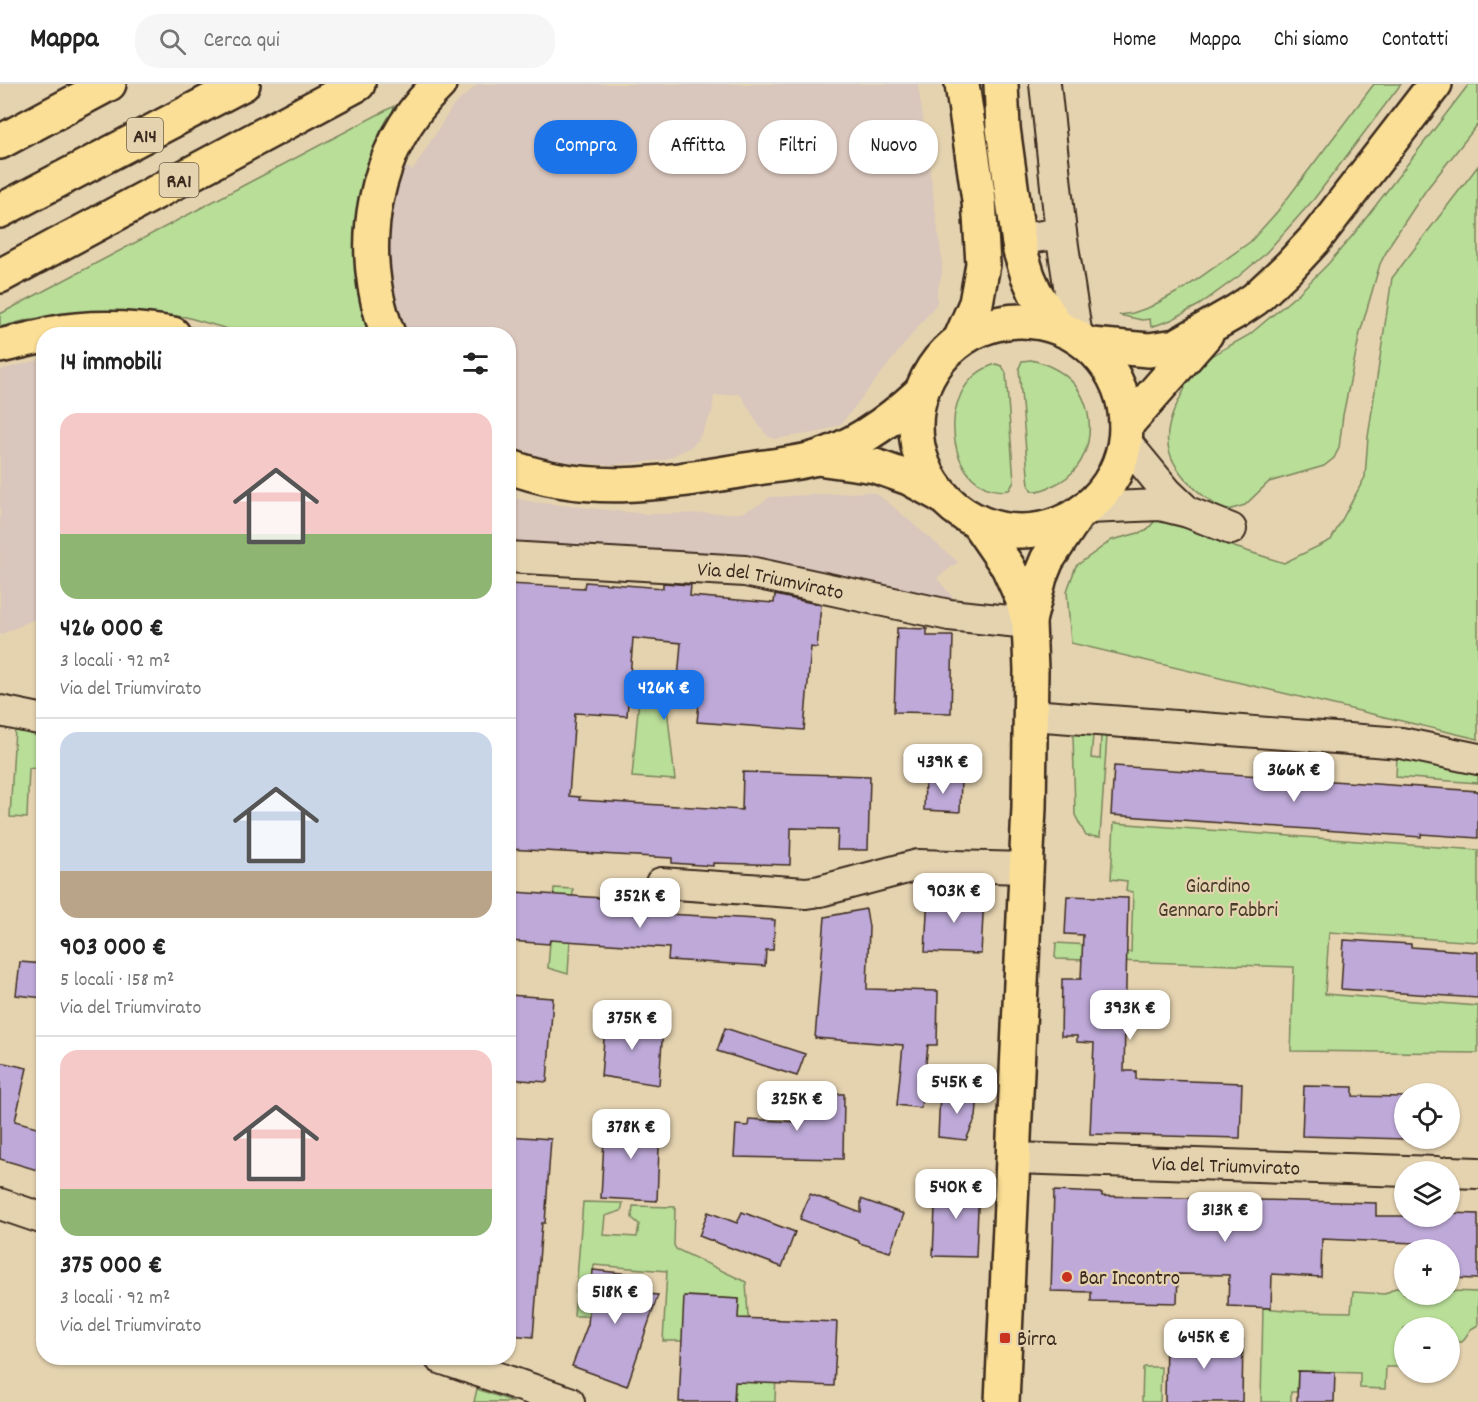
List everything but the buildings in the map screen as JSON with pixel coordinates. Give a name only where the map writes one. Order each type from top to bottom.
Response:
[{"type":"main road","points":[[0,142],[109,84]]},
{"type":"main road","name":"A14","points":[[0,211],[243,84]]},
{"type":"main road","name":"RA1","points":[[0,276],[358,84]]},
{"type":"main road","points":[[385,327],[380,314],[372,263],[372,234],[376,199],[384,171],[398,140],[412,117],[439,84]]},
{"type":"main road","points":[[960,340],[976,303],[983,264],[979,200],[962,84]]},
{"type":"main road","points":[[998,84],[1017,240],[1028,276],[1075,336],[1103,357],[1120,389],[1125,409],[1125,433],[1110,479],[1082,511],[1044,568],[1029,623]]},
{"type":"main road","points":[[516,468],[556,480],[604,486],[658,483],[816,458],[853,443],[898,415],[920,393],[948,350],[960,340],[988,326],[1003,322],[1035,321],[1075,336],[1149,350],[1176,346],[1213,326],[1254,298],[1304,251],[1435,84]]},
{"type":"main road","name":"A14","points":[[0,216],[48,186]]},
{"type":"main road","points":[[1125,433],[1213,326]]},
{"type":"main road","points":[[0,346],[36,338]]},
{"type":"main road","points":[[920,393],[915,424],[918,448],[927,475],[942,496],[957,510],[977,522],[1008,531],[1047,529],[1061,524],[1082,511]]},
{"type":"main road","points":[[816,458],[875,466],[909,478],[942,496]]},
{"type":"main road","points":[[977,522],[1002,556],[1015,579],[1029,623],[1031,715],[1026,868],[1002,1402]]},
{"type":"street","points":[[968,84],[970,131]]},
{"type":"street","points":[[1045,84],[1075,336]]},
{"type":"street","points":[[1017,240],[1061,233]]},
{"type":"street","points":[[1125,433],[1167,492],[1188,512]]},
{"type":"street","points":[[1082,511],[1160,505],[1188,512],[1231,529]]},
{"type":"street","name":"Via del Triumvirato","points":[[516,557],[746,571],[949,615],[1029,623]]},
{"type":"street","points":[[0,711],[36,718]]},
{"type":"street","points":[[1031,715],[1401,743],[1478,759]]},
{"type":"street","points":[[661,884],[806,893],[918,865],[1026,868]]},
{"type":"street","name":"Via del Triumvirato","points":[[1014,1158],[1394,1171]]},
{"type":"street","points":[[1460,1172],[1478,1173]]},
{"type":"street","points":[[0,1204],[36,1216]]},
{"type":"street","points":[[461,1365],[569,1402]]},
{"type":"shaded area","points":[[478,84],[918,84],[923,120],[849,120],[849,174],[930,174],[942,260],[937,303],[841,424],[820,432],[774,439],[760,427],[740,394],[714,396],[712,412],[698,440],[689,448],[664,460],[612,465],[544,458],[516,448],[516,327],[401,327],[390,296],[385,229],[399,165],[413,170],[452,107]]},
{"type":"shaded area","points":[[36,361],[36,618],[0,635],[0,370]]},
{"type":"shaded area","points":[[869,492],[878,495],[958,562],[937,578],[955,600],[760,560],[516,545],[516,499],[645,514],[741,513],[770,497]]},
{"type":"green space","points":[[1374,84],[1401,84],[1314,199],[1264,255],[1199,305],[1171,320],[1151,327],[1150,319],[1142,320],[1119,315],[1150,307],[1185,288],[1250,242],[1277,212]]},
{"type":"green space","points":[[1469,84],[1478,84],[1478,124],[1426,190],[1392,241],[1380,264],[1360,333],[1343,415],[1339,448],[1334,458],[1324,466],[1269,482],[1245,505],[1225,511],[1194,488],[1177,468],[1171,456],[1168,444],[1169,426],[1185,388],[1177,380],[1206,359],[1249,335],[1299,293],[1328,264]]},
{"type":"green space","points":[[394,106],[369,161],[355,226],[355,270],[358,292],[368,327],[221,327],[186,317],[134,313],[77,313],[31,319],[0,327],[0,314]]},
{"type":"green space","points":[[1478,166],[1478,739],[1071,643],[1067,591],[1076,566],[1112,540],[1146,531],[1160,515],[1222,543],[1284,563],[1331,540],[1365,477],[1368,437],[1392,278]]},
{"type":"green space","points":[[1031,360],[1055,369],[1075,385],[1088,412],[1089,426],[1084,455],[1077,467],[1054,485],[1035,491],[1032,491],[1029,486],[1019,368],[1022,361]]},
{"type":"green space","points":[[996,364],[1002,366],[1006,373],[1014,482],[1009,490],[988,488],[972,477],[960,460],[954,438],[955,415],[961,394],[975,376]]},
{"type":"green space","points":[[640,687],[665,690],[675,780],[632,777]]},
{"type":"green space","points":[[15,728],[36,730],[36,768],[29,768],[27,818],[10,817]]},
{"type":"green space","points":[[1073,733],[1093,735],[1091,758],[1100,759],[1101,735],[1107,736],[1100,837],[1086,836],[1075,815]]},
{"type":"green space","points":[[1397,756],[1478,773],[1478,783],[1396,777]]},
{"type":"green space","name":"Giardino Gennaro Fabbri","points":[[1114,823],[1478,850],[1478,942],[1329,932],[1325,994],[1478,1006],[1478,1053],[1291,1051],[1294,967],[1057,959],[1055,957],[1056,943],[1089,945],[1096,952],[1131,952],[1133,892],[1126,891],[1127,881],[1111,879]]},
{"type":"green space","points":[[554,888],[573,889],[568,974],[548,968]]},
{"type":"green space","points":[[583,1202],[623,1203],[621,1211],[605,1216],[603,1235],[637,1237],[639,1224],[632,1218],[633,1206],[675,1207],[674,1245],[676,1249],[746,1282],[750,1319],[778,1319],[775,1402],[734,1402],[739,1299],[689,1296],[686,1341],[663,1341],[667,1271],[594,1265],[589,1316],[574,1316]]},
{"type":"green space","points":[[1394,1289],[1394,1305],[1460,1305],[1460,1291],[1478,1292],[1478,1325],[1471,1329],[1460,1342],[1460,1317],[1394,1317],[1394,1367],[1386,1367],[1385,1389],[1360,1388],[1360,1373],[1298,1371],[1297,1392],[1291,1392],[1291,1402],[1261,1402],[1263,1308],[1351,1312],[1353,1292],[1385,1294]]},
{"type":"green space","points":[[1161,1367],[1160,1402],[1142,1402],[1143,1368]]},
{"type":"green space","points":[[477,1389],[514,1402],[474,1402]]},
{"type":"place","name":"Bar Incontro","points":[[1067,1277]]},
{"type":"place","name":"Birra","points":[[1005,1338]]}]
